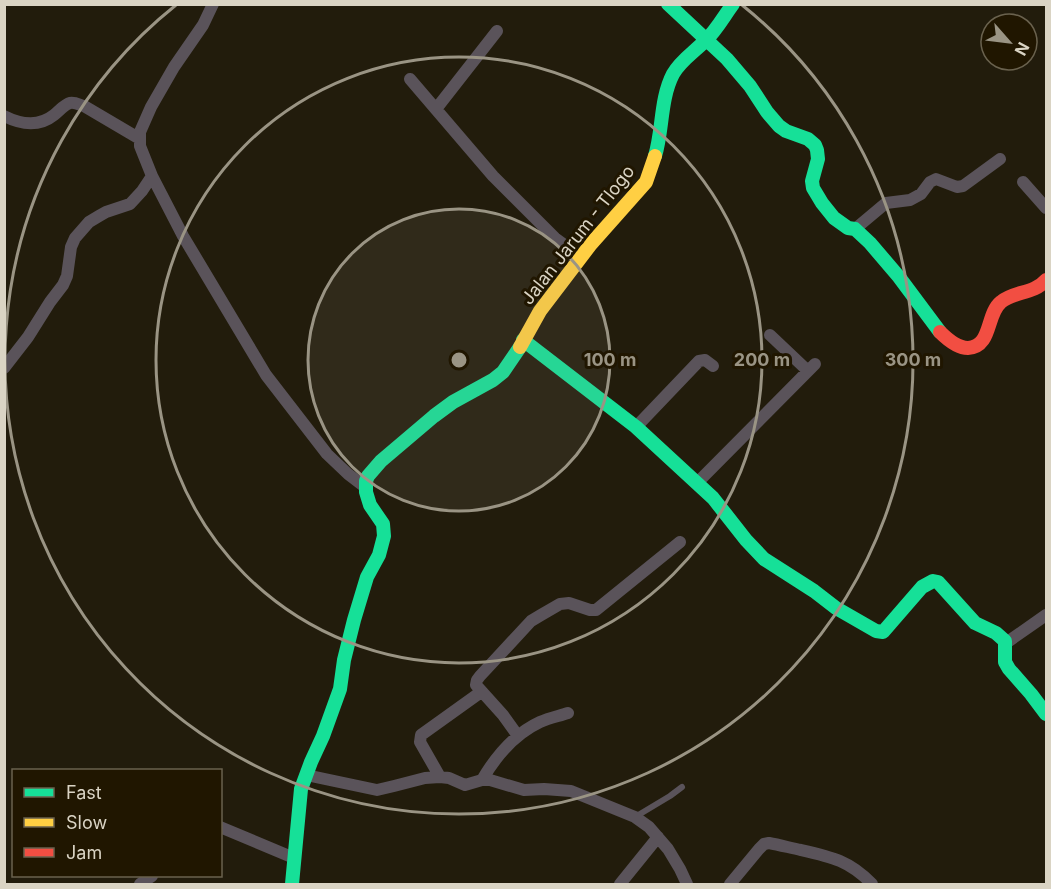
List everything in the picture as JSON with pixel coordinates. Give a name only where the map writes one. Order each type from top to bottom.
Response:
[{"type":"street","points":[[213,4],[203,25],[151,107],[141,128],[140,146],[152,176],[183,236],[266,375],[327,454],[365,487],[370,505],[383,524],[384,536],[379,555],[367,578],[354,620],[344,660],[340,689],[300,797],[294,858],[296,882]]},
{"type":"street","points":[[668,4],[734,67],[771,119],[782,129],[805,137],[812,142],[817,149],[818,159],[812,179],[814,190],[826,210],[842,225],[855,229],[866,237],[904,283],[938,331],[956,345],[963,349],[977,346],[984,339],[998,303],[1019,292],[1038,289],[1047,280]]},
{"type":"street","name":"Jalan Jarum - Tlogo","points":[[365,487],[368,476],[381,460],[453,402],[498,377],[513,358],[540,310],[609,222],[646,182],[651,173],[659,143],[666,94],[672,76],[679,65],[707,40],[733,4]]},
{"type":"street","points":[[436,109],[497,31]]},
{"type":"street","points":[[410,79],[493,176],[555,238],[581,257]]},
{"type":"street","points":[[4,116],[25,123],[38,123],[47,121],[69,103],[75,103],[84,106],[140,140]]},
{"type":"street","points":[[855,229],[886,203],[910,200],[921,194],[930,182],[936,179],[957,188],[963,186],[1000,159]]},
{"type":"street","points":[[4,368],[63,285],[75,238],[89,222],[106,212],[130,204],[152,176]]},
{"type":"street","points":[[1023,182],[1047,208]]},
{"type":"street","points":[[697,483],[812,368],[770,335]]},
{"type":"street","points":[[523,340],[636,427],[713,498],[746,540],[765,559],[836,608],[876,631],[883,632],[922,588],[933,581],[938,582],[975,623],[996,633],[1006,643]]},
{"type":"street","points":[[636,427],[699,361],[705,360],[713,366]]},
{"type":"street","points":[[518,736],[503,715],[481,692],[476,685],[477,680],[531,621],[560,604],[569,603],[596,610],[680,542]]},
{"type":"street","points":[[1047,615],[1006,643],[1004,659],[1009,669],[1047,714]]},
{"type":"street","points":[[440,777],[420,742],[421,735],[481,692]]},
{"type":"street","points":[[482,780],[502,750],[518,736],[539,723],[568,713]]},
{"type":"street","points":[[306,776],[377,790],[425,778],[440,777],[465,785],[490,780],[525,790],[572,791],[635,817],[648,827],[674,859],[687,885]]},
{"type":"street","points":[[222,827],[294,858]]},
{"type":"street","points":[[620,885],[658,837]]},
{"type":"street","points":[[730,885],[759,849],[769,843],[816,852],[840,860],[873,885]]},
{"type":"lane","points":[[635,817],[682,788]]},
{"type":"traffic: fast","points":[[668,4],[727,59],[779,126],[808,139],[815,145],[818,159],[812,181],[813,188],[822,203],[834,218],[848,228],[855,229],[870,243],[940,332]]},
{"type":"traffic: fast","points":[[655,156],[666,94],[673,74],[683,61],[713,33],[733,4]]},
{"type":"traffic: fast","points":[[523,340],[636,427],[713,498],[764,559],[836,608],[876,631],[883,632],[922,587],[933,581],[938,582],[975,623],[996,633],[1005,641],[1005,662],[1046,714]]},
{"type":"traffic: fast","points":[[292,884],[301,789],[340,689],[344,660],[354,620],[367,577],[379,555],[384,536],[383,524],[370,505],[366,492],[368,476],[381,461],[434,416],[503,372],[520,347]]},
{"type":"traffic: slow","points":[[520,347],[540,311],[591,244],[646,182],[655,156]]},
{"type":"traffic: jam","points":[[940,332],[960,346],[968,348],[976,346],[985,336],[996,307],[1001,302],[1006,298],[1036,288],[1046,280]]}]
